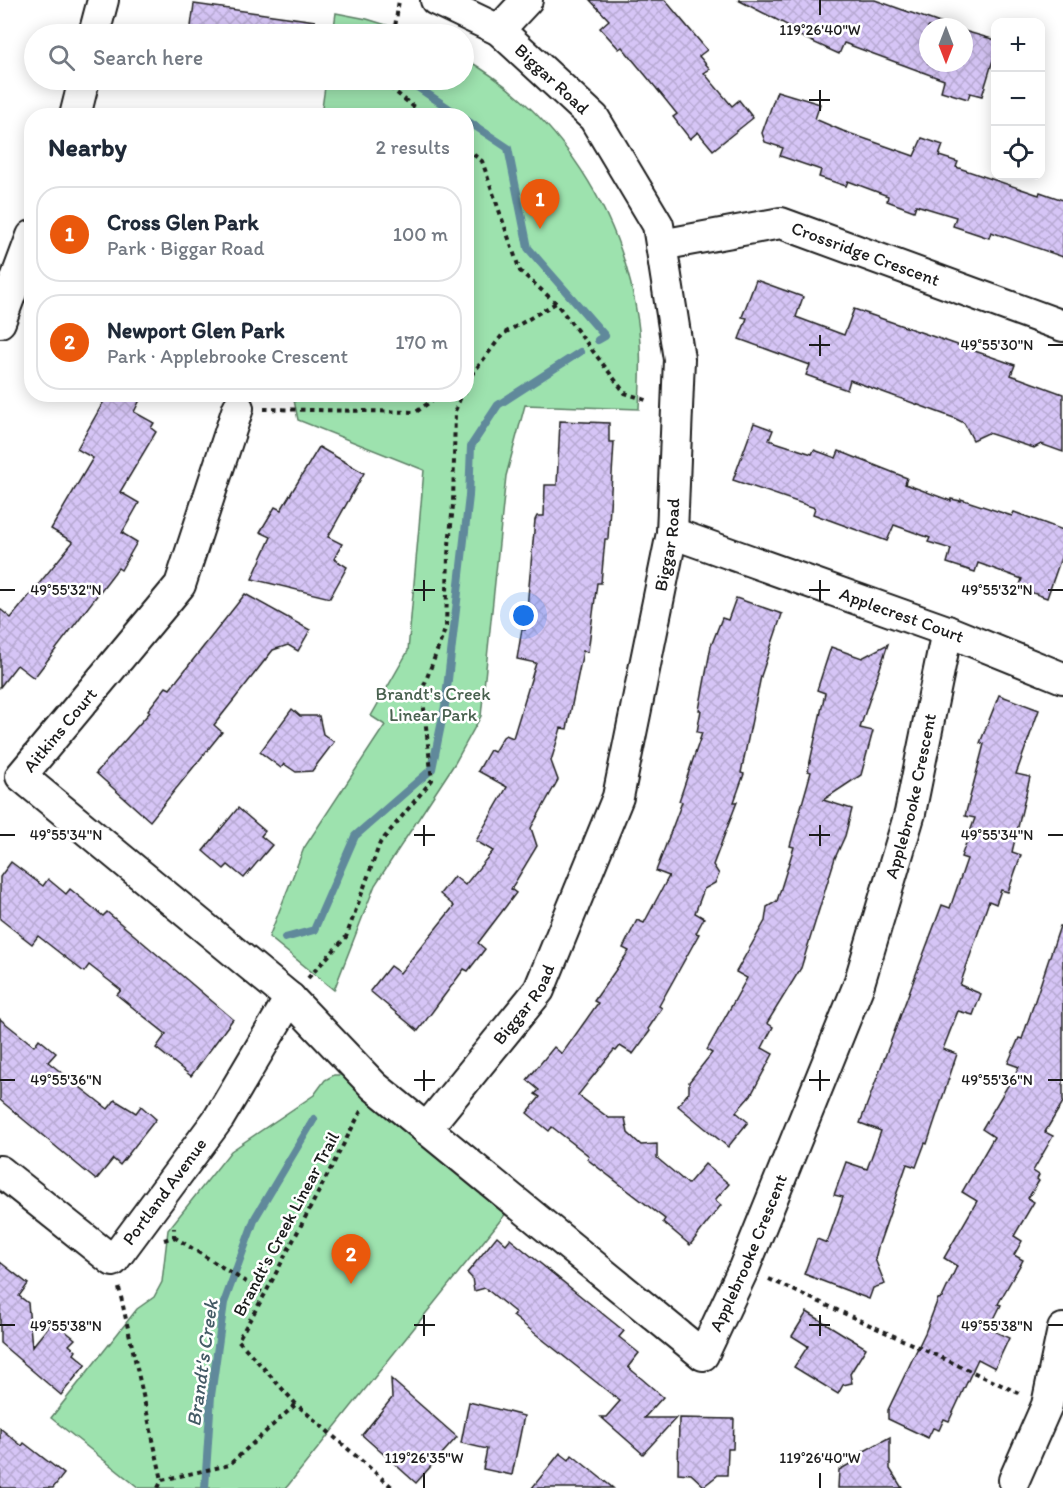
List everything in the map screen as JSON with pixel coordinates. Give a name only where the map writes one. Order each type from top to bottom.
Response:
[{"type":"street","points":[[97,24],[103,0]]},
{"type":"street","name":"Biggar Road","points":[[426,1129],[539,990],[618,797],[672,533],[680,359],[658,225],[594,118],[499,30],[436,0]]},
{"type":"street","points":[[499,30],[527,0]]},
{"type":"street","points":[[77,108],[82,90]]},
{"type":"street","name":"Crossridge Crescent","points":[[661,244],[781,223],[1063,326]]},
{"type":"street","points":[[0,322],[24,258]]},
{"type":"street","name":"Aitkins Court","points":[[238,408],[180,585],[21,777],[290,998]]},
{"type":"street","name":"Applecrest Court","points":[[672,533],[947,630],[1063,678]]},
{"type":"street","name":"Applebrooke Crescent","points":[[290,998],[374,1086],[703,1355],[744,1268],[858,987],[910,813],[947,630]]},
{"type":"street","name":"Portland Avenue","points":[[0,1171],[112,1261],[219,1118],[290,998]]},
{"type":"street","points":[[1014,1480],[1047,1406],[1063,1329]]},
{"type":"path","points":[[395,24],[399,0]]},
{"type":"path","points":[[393,90],[415,108]]},
{"type":"path","points":[[474,155],[482,161],[520,271],[556,303],[625,393],[677,411]]},
{"type":"path","points":[[474,370],[503,334],[556,303]]},
{"type":"path","points":[[238,408],[416,412],[430,402]]},
{"type":"path","points":[[290,998],[346,937],[380,843],[432,780],[422,691],[446,627],[448,555],[453,505],[455,411],[459,402]]},
{"type":"path","name":"Brandt's Creek Linear Trail","points":[[296,1404],[238,1340],[266,1294],[374,1086]]},
{"type":"path","points":[[174,1237],[266,1294]]},
{"type":"path","points":[[112,1261],[162,1480],[158,1488]]},
{"type":"path","points":[[744,1268],[1047,1406]]},
{"type":"path","points":[[162,1480],[229,1465],[296,1404],[393,1488]]},
{"type":"green space","points":[[336,13],[383,24],[334,24]]},
{"type":"green space","name":"Brandt's Creek Linear Park","points":[[474,65],[498,81],[530,108],[557,137],[581,170],[602,205],[618,243],[630,282],[638,322],[640,355],[639,409],[525,405],[506,476],[481,716],[455,763],[375,885],[334,990],[269,937],[304,848],[385,725],[371,716],[408,651],[424,470],[298,420],[294,402],[474,402],[474,108],[322,108],[325,90],[474,90]]},
{"type":"green space","points":[[334,1075],[343,1075],[511,1207],[286,1488],[139,1488],[51,1418],[137,1309],[154,1297],[162,1282],[168,1230],[231,1151],[314,1095],[325,1080]]},
{"type":"building","points":[[590,0],[665,0],[707,50],[699,56],[710,69],[704,73],[732,106],[739,100],[753,118],[713,150],[698,132],[690,139],[673,117],[677,114],[652,83],[622,47],[619,49],[600,28],[609,20]]},
{"type":"building","points":[[738,0],[875,0],[926,18],[919,18],[919,71],[844,43],[839,54],[791,32],[793,28]]},
{"type":"building","points":[[194,4],[315,21],[315,24],[191,24]]},
{"type":"building","points":[[973,34],[991,39],[991,66],[982,96],[970,93],[968,99],[941,91],[944,80],[922,72],[973,72]]},
{"type":"building","points":[[777,91],[820,104],[815,119],[914,156],[922,138],[943,145],[939,156],[958,162],[956,167],[1039,195],[1040,192],[1063,200],[1063,257],[991,232],[989,238],[953,226],[956,217],[916,205],[914,211],[887,201],[888,196],[848,181],[846,186],[819,177],[821,170],[780,156],[783,148],[765,142],[762,133]]},
{"type":"building","points":[[756,280],[803,297],[796,317],[844,335],[854,309],[1015,365],[1011,375],[1063,394],[1063,452],[1041,444],[1034,448],[988,433],[973,440],[964,423],[954,418],[850,380],[847,390],[806,375],[810,365],[739,339],[747,318],[742,317]]},
{"type":"building","points":[[103,402],[139,402],[134,412],[154,423],[151,428],[156,432],[120,492],[139,503],[122,533],[137,542],[121,570],[118,568],[34,678],[17,665],[0,687],[0,609],[11,618],[73,542],[51,529],[93,458],[77,449]]},
{"type":"building","points":[[560,421],[609,423],[609,442],[614,442],[608,539],[605,539],[601,583],[597,583],[588,652],[583,651],[567,729],[561,728],[551,761],[558,780],[531,828],[537,846],[511,889],[516,893],[478,943],[485,949],[468,971],[464,969],[418,1031],[370,991],[390,966],[400,973],[454,906],[440,894],[454,876],[465,885],[493,851],[476,841],[507,787],[478,771],[490,750],[494,752],[503,737],[506,735],[513,738],[536,663],[517,659],[522,629],[525,630],[535,520],[537,516],[544,516],[545,485],[557,485]]},
{"type":"building","points":[[754,423],[773,430],[769,440],[812,454],[814,450],[836,458],[839,451],[907,478],[905,484],[951,501],[951,499],[961,501],[961,499],[1012,516],[1014,512],[1063,530],[1063,552],[1047,598],[1019,588],[1022,579],[978,563],[975,572],[947,563],[951,549],[928,542],[930,538],[894,525],[887,541],[813,514],[815,508],[733,480]]},
{"type":"building","points":[[319,447],[364,473],[328,537],[342,544],[334,559],[347,567],[330,598],[252,579],[271,537],[260,532],[275,507],[281,510]]},
{"type":"building","points":[[245,594],[310,630],[298,651],[288,645],[273,650],[214,725],[222,732],[150,821],[96,773],[150,712],[148,710],[166,687],[170,689]]},
{"type":"building","points":[[736,598],[782,614],[761,676],[741,773],[744,774],[734,802],[737,802],[713,865],[719,874],[715,883],[704,889],[695,913],[704,918],[696,933],[699,934],[659,1006],[662,1008],[648,1029],[650,1031],[633,1054],[620,1046],[616,1051],[614,1050],[578,1095],[609,1118],[625,1118],[628,1133],[641,1145],[657,1144],[657,1158],[688,1184],[705,1164],[729,1184],[715,1200],[721,1205],[690,1245],[663,1222],[665,1219],[587,1159],[589,1156],[552,1127],[549,1131],[527,1113],[540,1097],[535,1094],[539,1090],[527,1080],[554,1047],[562,1054],[598,1003],[594,1001],[629,951],[623,948],[637,920],[644,923],[669,876],[656,871],[682,802],[679,801],[702,733],[697,732],[701,710],[699,710],[711,646],[722,618],[728,620]]},
{"type":"building","points":[[888,644],[860,728],[873,731],[861,775],[823,800],[852,809],[845,836],[835,858],[801,968],[767,1023],[773,1027],[762,1048],[773,1054],[751,1095],[736,1112],[748,1122],[728,1147],[678,1106],[689,1092],[689,1082],[712,1053],[707,1050],[747,978],[736,972],[765,921],[767,907],[777,901],[794,847],[790,846],[811,772],[808,771],[825,693],[817,690],[831,647],[862,658]]},
{"type":"building","points":[[999,695],[1039,710],[1016,774],[1030,777],[1012,852],[1021,855],[1008,892],[1001,890],[996,904],[989,901],[960,985],[981,994],[973,1015],[958,1011],[943,1049],[957,1054],[927,1144],[925,1143],[916,1167],[907,1164],[878,1247],[875,1259],[885,1284],[873,1288],[869,1299],[804,1274],[817,1239],[827,1243],[843,1197],[834,1195],[846,1162],[867,1169],[881,1131],[860,1123],[942,905],[950,908],[967,859],[961,857],[975,818],[965,816],[984,744],[980,743]]},
{"type":"building","points":[[292,709],[300,716],[319,716],[323,734],[334,742],[312,771],[296,772],[284,764],[281,768],[260,752]]},
{"type":"building","points":[[238,808],[265,831],[261,836],[272,845],[244,878],[228,865],[224,869],[203,851]]},
{"type":"building","points":[[11,862],[43,886],[48,879],[66,894],[70,889],[103,916],[107,912],[233,1019],[191,1076],[156,1048],[166,1034],[117,995],[121,990],[89,965],[84,972],[38,936],[32,944],[0,919],[0,877]]},
{"type":"building","points":[[1060,926],[1063,926],[1063,1102],[1045,1132],[1053,1136],[1033,1171],[1039,1175],[1037,1179],[1039,1181],[1028,1198],[1034,1202],[1014,1236],[1022,1241],[1014,1255],[1023,1260],[998,1304],[1001,1305],[989,1329],[1009,1338],[995,1368],[978,1359],[949,1421],[944,1419],[939,1430],[933,1428],[928,1438],[888,1419],[888,1410],[925,1333],[938,1299],[942,1298],[957,1266],[944,1258],[977,1201],[962,1192],[994,1137],[982,1129],[1019,1067],[1008,1063],[1019,1038],[1022,1039]]},
{"type":"building","points":[[0,1019],[34,1046],[39,1039],[56,1053],[48,1062],[108,1109],[115,1100],[136,1113],[141,1106],[156,1119],[120,1165],[113,1159],[96,1180],[0,1100]]},
{"type":"building","points":[[497,1236],[506,1244],[510,1239],[624,1331],[619,1337],[639,1353],[628,1367],[663,1397],[644,1418],[676,1418],[643,1454],[601,1417],[606,1417],[620,1401],[513,1316],[516,1313],[485,1288],[474,1291],[472,1278],[467,1273]]},
{"type":"building","points":[[0,1262],[28,1284],[19,1296],[28,1303],[32,1347],[53,1321],[75,1339],[69,1345],[76,1351],[74,1354],[86,1364],[61,1395],[0,1343]]},
{"type":"building","points":[[807,1312],[866,1348],[850,1374],[852,1383],[843,1385],[838,1394],[794,1367],[808,1346],[792,1336]]},
{"type":"building","points":[[391,1379],[457,1437],[416,1483],[362,1435],[392,1398]]},
{"type":"building","points":[[469,1402],[524,1416],[512,1475],[483,1469],[487,1449],[461,1443]]},
{"type":"building","points":[[679,1418],[734,1419],[733,1449],[728,1449],[727,1475],[718,1475],[704,1486],[691,1474],[678,1473]]},
{"type":"building","points":[[0,1428],[22,1446],[24,1443],[64,1474],[53,1488],[0,1488]]},
{"type":"building","points":[[890,1437],[890,1469],[902,1488],[838,1488],[839,1470],[857,1460],[857,1455]]},
{"type":"building","points":[[560,1453],[569,1460],[572,1455],[613,1488],[532,1488]]},
{"type":"waterway","name":"Brandt's Creek","points":[[422,90],[448,108]]},
{"type":"waterway","name":"Brandt's Creek","points":[[474,125],[508,148],[528,248],[605,336],[598,340]]},
{"type":"waterway","name":"Brandt's Creek","points":[[285,938],[314,930],[355,836],[432,769],[445,706],[469,496],[471,446],[498,405],[580,352]]},
{"type":"waterway","name":"Brandt's Creek","points":[[205,1488],[211,1396],[224,1303],[255,1218],[314,1119]]},
{"type":"place","name":"Cross Glen Park","points":[[540,229]]},
{"type":"place","name":"Newport Glen Park","points":[[351,1284]]}]
